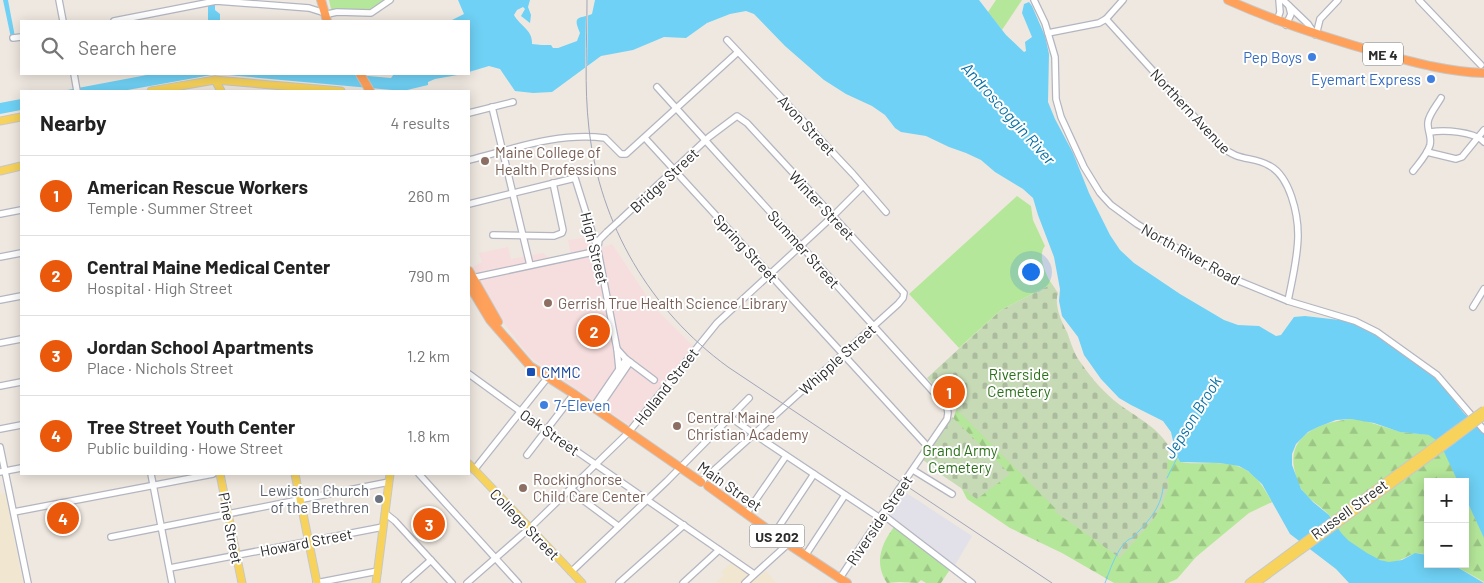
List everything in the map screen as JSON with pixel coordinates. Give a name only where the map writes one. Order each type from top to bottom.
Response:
[{"type":"highway","points":[[321,0],[327,20]]},
{"type":"highway","name":"ME 4","points":[[1228,0],[1286,25],[1416,63],[1439,68],[1483,68]]},
{"type":"highway","points":[[361,75],[369,90]]},
{"type":"highway","name":"Main Street","points":[[470,279],[490,320],[528,365],[574,394],[805,556],[848,583]]},
{"type":"main road","points":[[215,80],[220,90]]},
{"type":"main road","points":[[157,90],[215,80],[330,90]]},
{"type":"main road","points":[[0,121],[20,117]]},
{"type":"main road","points":[[0,171],[20,166]]},
{"type":"main road","points":[[1450,438],[1484,410]]},
{"type":"main road","points":[[1450,438],[1484,416]]},
{"type":"main road","name":"Russell Street","points":[[1250,583],[1274,568],[1450,438]]},
{"type":"main road","name":"College Street","points":[[471,467],[582,583]]},
{"type":"main road","name":"Pine Street","points":[[220,475],[242,583]]},
{"type":"main road","points":[[296,475],[317,583]]},
{"type":"main road","points":[[376,583],[390,475]]},
{"type":"main road","points":[[1243,583],[1274,568]]},
{"type":"main road","name":"Russell Street","points":[[1258,583],[1274,568]]},
{"type":"street","points":[[59,0],[63,20]]},
{"type":"street","points":[[119,20],[217,0],[309,8],[328,14],[337,12],[371,13],[390,0]]},
{"type":"street","name":"North River Road","points":[[1034,0],[1048,33],[1055,57],[1056,100],[1061,117],[1080,160],[1106,200],[1137,224],[1217,272],[1288,301],[1355,321],[1388,339],[1437,375],[1484,430]]},
{"type":"street","points":[[1048,33],[1099,23],[1106,19],[1123,0]]},
{"type":"street","points":[[1278,0],[1280,12],[1278,21]]},
{"type":"street","points":[[1284,0],[1308,24],[1316,35]]},
{"type":"street","points":[[1316,35],[1320,19],[1338,0]]},
{"type":"street","points":[[1419,0],[1483,68]]},
{"type":"street","points":[[1286,25],[1291,12],[1289,6]]},
{"type":"street","name":"Northern Avenue","points":[[1106,19],[1227,152],[1271,166],[1285,179],[1292,200],[1298,232],[1288,301]]},
{"type":"street","points":[[13,38],[20,37]]},
{"type":"street","name":"Avon Street","points":[[727,40],[853,174],[862,187],[886,212]]},
{"type":"street","points":[[470,160],[561,137],[596,137],[607,139],[624,155],[738,52]]},
{"type":"street","points":[[74,75],[77,89]]},
{"type":"street","name":"Summer Street","points":[[657,87],[944,403],[948,412]]},
{"type":"street","points":[[1413,172],[1427,152],[1431,140],[1428,123],[1441,98]]},
{"type":"street","points":[[470,112],[513,102]]},
{"type":"street","points":[[492,107],[530,265]]},
{"type":"street","name":"Bridge Street","points":[[598,251],[598,242],[618,222],[705,141],[735,117],[739,116]]},
{"type":"street","name":"Winter Street","points":[[739,116],[903,291],[904,295]]},
{"type":"street","points":[[1430,132],[1448,130],[1479,137],[1484,142]]},
{"type":"street","points":[[1427,152],[1456,159],[1462,158],[1484,130]]},
{"type":"street","name":"Spring Street","points":[[645,138],[928,447]]},
{"type":"street","name":"High Street","points":[[553,183],[575,178],[598,251],[617,349],[619,370]]},
{"type":"street","points":[[470,204],[553,183],[563,233],[559,235],[493,235]]},
{"type":"street","name":"Holland Street","points":[[467,583],[629,432],[717,323],[862,187]]},
{"type":"street","points":[[0,214],[20,210]]},
{"type":"street","points":[[470,277],[598,251]]},
{"type":"street","points":[[0,257],[20,253]]},
{"type":"street","points":[[1472,307],[1484,289]]},
{"type":"street","name":"Whipple Street","points":[[704,484],[754,434],[898,304],[904,295]]},
{"type":"street","points":[[0,300],[20,296]]},
{"type":"street","points":[[0,343],[20,339]]},
{"type":"street","points":[[617,349],[654,380]]},
{"type":"street","points":[[596,409],[596,403],[628,360]]},
{"type":"street","points":[[596,409],[600,406],[628,360]]},
{"type":"street","name":"Oak Street","points":[[470,375],[546,430],[754,574]]},
{"type":"street","points":[[471,467],[548,377]]},
{"type":"street","points":[[0,386],[20,382]]},
{"type":"street","points":[[526,455],[574,394]]},
{"type":"street","points":[[571,572],[749,398]]},
{"type":"street","name":"Riverside Street","points":[[840,578],[947,419],[948,412]]},
{"type":"street","points":[[730,417],[845,495],[881,516],[972,583]]},
{"type":"street","points":[[0,429],[20,425]]},
{"type":"street","points":[[0,446],[2,471],[14,512],[28,583]]},
{"type":"street","points":[[746,514],[786,456]]},
{"type":"street","points":[[2,471],[20,468]]},
{"type":"street","points":[[912,470],[952,494]]},
{"type":"street","points":[[774,534],[814,474]]},
{"type":"street","points":[[151,475],[172,583]]},
{"type":"street","points":[[14,512],[208,475]]},
{"type":"street","points":[[420,475],[518,583]]},
{"type":"street","points":[[111,537],[389,482]]},
{"type":"street","points":[[571,488],[583,500],[618,526]]},
{"type":"street","points":[[805,556],[845,495]]},
{"type":"street","points":[[385,513],[395,521],[452,583]]},
{"type":"street","points":[[619,583],[684,526]]},
{"type":"street","name":"Howard Street","points":[[170,568],[383,527]]},
{"type":"street","points":[[745,583],[788,544]]},
{"type":"street","points":[[683,583],[719,550]]},
{"type":"street","points":[[405,583],[431,560]]},
{"type":"street","points":[[317,583],[378,571]]},
{"type":"shaded area","points":[[591,237],[594,247],[601,248],[612,244],[654,307],[693,346],[629,425],[530,357],[499,317],[473,267],[482,262],[479,253],[508,247],[511,259],[543,253],[555,264],[572,260],[568,240]]},
{"type":"shaded area","points":[[902,490],[972,536],[955,565],[887,513]]},
{"type":"shaded area","points":[[5,493],[23,583],[0,583],[0,494]]},
{"type":"shaded area","points":[[732,562],[757,578],[766,571],[776,583],[715,583],[724,575],[721,572]]},
{"type":"green space","points":[[329,0],[389,0],[371,13],[331,9]]},
{"type":"green space","points":[[996,0],[1022,0],[1002,30],[988,12]]},
{"type":"green space","points":[[1017,196],[1031,206],[1033,220],[1045,246],[1042,255],[1043,265],[1052,284],[1001,310],[959,348],[909,294]]},
{"type":"green space","name":"Riverside Cemetery","points":[[1052,284],[1058,293],[1057,303],[1060,318],[1085,369],[1109,396],[1154,429],[1171,449],[1168,453],[1167,474],[1169,486],[1162,506],[1153,520],[1120,558],[1054,511],[1056,509],[927,378],[1001,310]]},
{"type":"green space","points":[[966,404],[1165,454],[1176,454],[1180,462],[1233,465],[1242,468],[1255,477],[1272,502],[1249,513],[1196,557],[1177,579],[1168,583],[1114,583],[1062,553],[1010,528],[967,499],[961,487],[944,476],[933,465],[956,410]]},
{"type":"green space","name":"Grand Army Cemetery","points":[[952,417],[1010,474],[977,499],[923,460]]},
{"type":"green space","points":[[1362,420],[1401,432],[1430,435],[1444,449],[1456,478],[1424,478],[1424,555],[1411,555],[1400,560],[1386,562],[1365,553],[1345,539],[1332,518],[1308,497],[1299,486],[1293,459],[1295,449],[1300,440],[1317,427],[1340,421]]},
{"type":"green space","points":[[1469,505],[1484,537],[1484,582],[1459,568],[1469,568]]},
{"type":"green space","points":[[894,527],[951,568],[941,583],[926,583],[921,580],[918,583],[887,583],[883,576],[880,561],[883,547]]},
{"type":"water","points":[[3,0],[8,0],[15,37],[11,38]]},
{"type":"water","points":[[208,0],[215,0],[215,10],[220,14],[220,20],[208,20]]},
{"type":"water","name":"Androscoggin River","points":[[458,0],[530,0],[528,7],[531,15],[530,23],[521,16],[525,9],[523,7],[517,10],[514,15],[530,35],[532,44],[551,45],[553,48],[558,48],[577,41],[580,33],[577,20],[580,17],[592,14],[595,0],[979,0],[1006,35],[1024,52],[1026,51],[1025,42],[1032,37],[1022,13],[1024,4],[1029,2],[1045,36],[1049,54],[1048,102],[1073,153],[1089,193],[1110,235],[1120,250],[1134,263],[1180,294],[1224,320],[1238,325],[1259,326],[1276,336],[1281,335],[1294,317],[1305,316],[1357,322],[1397,346],[1443,384],[1463,412],[1484,434],[1484,538],[1469,506],[1469,478],[1456,478],[1440,443],[1429,435],[1400,432],[1374,423],[1351,419],[1336,420],[1308,432],[1296,444],[1292,454],[1292,465],[1301,489],[1329,515],[1349,541],[1367,553],[1380,560],[1389,562],[1402,560],[1415,553],[1424,554],[1424,568],[1459,568],[1484,583],[1349,583],[1336,569],[1290,534],[1262,484],[1248,471],[1239,466],[1220,463],[1180,462],[1176,454],[1171,432],[1163,421],[1119,398],[1101,379],[1084,355],[1078,337],[1062,316],[1059,301],[1060,289],[1054,257],[1033,198],[981,160],[926,136],[901,132],[895,128],[885,115],[872,106],[846,94],[824,80],[785,46],[754,14],[746,11],[730,14],[707,23],[686,38],[664,37],[633,50],[601,56],[552,92],[533,93],[515,91],[500,69],[489,66],[470,72],[470,20],[452,20],[464,14]]},
{"type":"water","points":[[147,75],[211,75],[128,90],[67,90]]},
{"type":"water","points":[[228,75],[356,75],[391,78],[393,75],[457,75],[435,79],[428,82],[428,85],[407,90]]},
{"type":"water","points":[[20,99],[20,110],[0,114],[0,103]]},
{"type":"pier","points":[[586,13],[588,13],[587,69],[585,69]]},
{"type":"waterway","name":"Jepson Brook","points":[[1167,478],[1178,456]]},
{"type":"waterway","name":"Jepson Brook","points":[[1105,583],[1112,564],[1123,545],[1152,516],[1162,496],[1163,488]]},
{"type":"railway","points":[[587,0],[587,97],[589,129],[595,164],[604,199],[617,231],[633,263],[653,292],[675,319],[700,344],[728,367],[1052,583]]},
{"type":"place","name":"Pep Boys","points":[[1312,57]]},
{"type":"place","name":"Eyemart Express","points":[[1431,79]]},
{"type":"place","name":"Maine College of Health Professions","points":[[485,161]]},
{"type":"place","name":"Gerrish True Health Science Library","points":[[548,303]]},
{"type":"place","name":"Central Maine Medical Center","points":[[594,331]]},
{"type":"place","name":"CMMC","points":[[531,372]]},
{"type":"place","name":"American Rescue Workers","points":[[949,392]]},
{"type":"place","name":"7-Eleven","points":[[544,405]]},
{"type":"place","name":"Central Maine Christian Academy","points":[[677,426]]},
{"type":"place","name":"Rockinghorse Child Care Center","points":[[523,488]]},
{"type":"place","name":"Lewiston Church of the Brethren","points":[[379,499]]},
{"type":"place","name":"Tree Street Youth Center","points":[[63,518]]},
{"type":"place","name":"Jordan School Apartments","points":[[429,524]]}]
